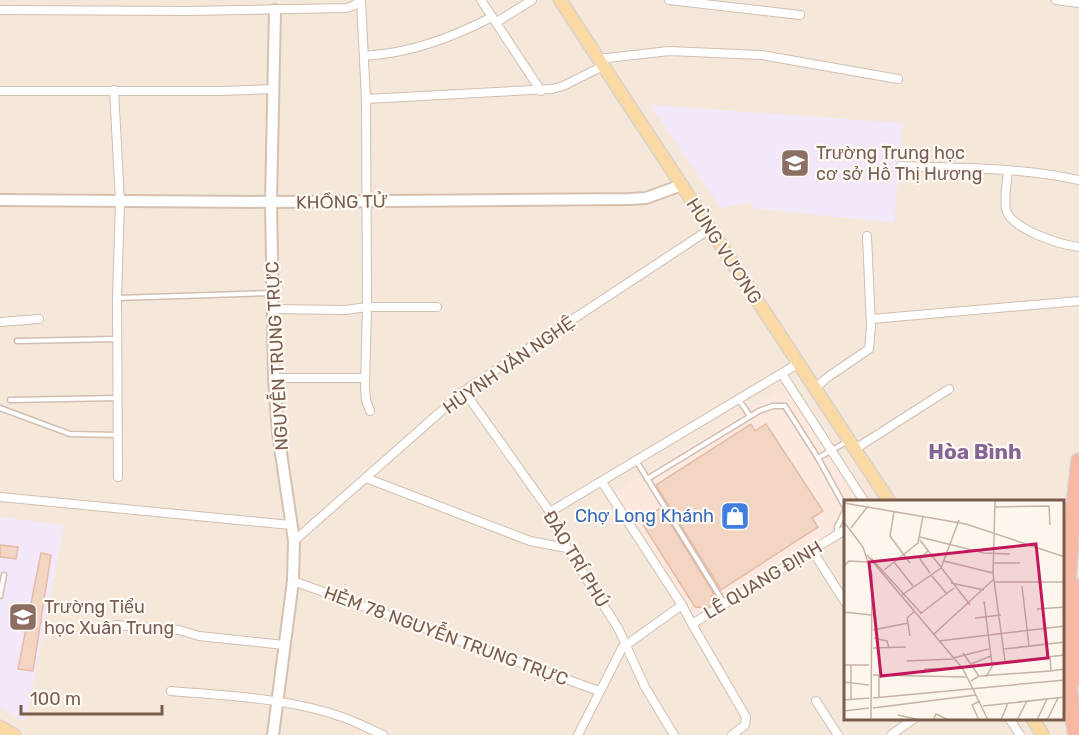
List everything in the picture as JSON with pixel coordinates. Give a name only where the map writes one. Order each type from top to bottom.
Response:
[{"type":"highway","points":[[1076,735],[1064,664],[1066,586],[1079,461]]},
{"type":"highway","points":[[1079,587],[1076,634],[1079,678]]},
{"type":"main road","name":"HÙNG VƯƠNG","points":[[560,0],[888,500]]},
{"type":"main road","points":[[1033,720],[1043,735]]},
{"type":"main road","points":[[0,728],[14,735]]},
{"type":"street","points":[[0,10],[275,10],[346,8],[361,0]]},
{"type":"street","points":[[361,0],[366,99],[365,378],[366,400],[370,411]]},
{"type":"street","points":[[481,0],[541,91]]},
{"type":"street","points":[[364,56],[405,51],[427,45],[494,20],[532,0]]},
{"type":"street","points":[[669,0],[800,15]]},
{"type":"street","points":[[1056,0],[1079,3]]},
{"type":"street","name":"NGUYỄN TRUNG TRỰC","points":[[273,735],[292,581],[294,541],[278,433],[274,378],[271,202],[275,10]]},
{"type":"street","points":[[366,99],[541,91],[563,86],[601,62],[669,51],[761,55],[898,80]]},
{"type":"street","points":[[0,91],[274,89]]},
{"type":"street","points":[[114,90],[120,201],[117,298],[118,477]]},
{"type":"street","points":[[901,166],[1008,171],[1056,175],[1079,180]]},
{"type":"street","points":[[1008,171],[1006,201],[1009,215],[1018,224],[1046,238],[1060,244],[1079,247]]},
{"type":"street","name":"KHỔNG TỬ","points":[[0,200],[271,202],[630,199],[646,198],[682,185]]},
{"type":"street","name":"HÙYNH VĂN NGHỆ","points":[[294,541],[464,391],[710,229]]},
{"type":"street","points":[[815,388],[869,349],[871,319],[867,236]]},
{"type":"street","points":[[871,319],[1079,301]]},
{"type":"street","points":[[273,309],[345,310],[367,307],[437,307]]},
{"type":"street","points":[[0,322],[39,319]]},
{"type":"street","points":[[550,512],[799,363]]},
{"type":"street","points":[[782,374],[863,500]]},
{"type":"street","points":[[274,378],[365,378]]},
{"type":"street","points":[[852,445],[949,389]]},
{"type":"street","name":"ĐÀO TRÍ PHÚ","points":[[464,391],[550,512],[567,548],[626,644],[645,687],[674,735]]},
{"type":"street","points":[[366,478],[530,542],[567,548]]},
{"type":"street","points":[[602,482],[682,605]]},
{"type":"street","points":[[0,496],[291,525]]},
{"type":"street","name":"LÊ QUANG ĐỊNH","points":[[578,735],[619,653],[626,644],[682,605],[692,624],[844,531]]},
{"type":"street","points":[[812,550],[844,600]]},
{"type":"street","name":"HẺM 78 NGUYỄN TRUNG TRỰC","points":[[292,581],[599,691]]},
{"type":"street","points":[[692,624],[746,717],[745,725],[732,735]]},
{"type":"street","points":[[116,625],[179,630],[199,636],[284,645]]},
{"type":"street","points":[[171,691],[277,701],[336,715],[383,735]]},
{"type":"street","points":[[816,701],[838,735]]},
{"type":"street","points":[[891,735],[912,720]]},
{"type":"street","points":[[1011,720],[1020,735]]},
{"type":"lane","points":[[117,298],[272,293]]},
{"type":"lane","points":[[17,341],[117,339]]},
{"type":"lane","points":[[10,400],[118,398]]},
{"type":"lane","points":[[739,400],[750,416]]},
{"type":"lane","points":[[647,479],[750,416],[773,406],[785,406],[818,458],[844,507]]},
{"type":"lane","points":[[0,408],[70,434],[119,435]]},
{"type":"lane","points":[[818,458],[831,450],[852,445]]},
{"type":"lane","points":[[637,462],[724,603]]},
{"type":"lane","points":[[837,536],[837,527],[844,511]]},
{"type":"lane","points":[[0,596],[4,575]]},
{"type":"shaded area","points":[[0,0],[1079,0],[1079,735],[0,735]]},
{"type":"shaded area","name":"Trường Trung học cơ sở Hồ Thị Hương","points":[[650,105],[903,123],[894,223],[753,208],[751,202],[721,208]]},
{"type":"shaded area","name":"Chợ Long Khánh","points":[[789,392],[861,500],[844,500],[844,532],[693,619],[611,496],[774,393]]},
{"type":"shaded area","name":"Trường Tiểu học Xuân Trung","points":[[0,517],[64,525],[26,722],[0,708]]},
{"type":"building","points":[[751,424],[755,431],[766,424],[823,511],[812,518],[818,527],[721,590],[656,485]]},
{"type":"building","points":[[661,508],[714,594],[711,596],[715,602],[707,608],[695,607],[640,520]]},
{"type":"building","points":[[0,545],[18,547],[16,559],[0,557]]},
{"type":"building","points":[[41,553],[51,555],[33,671],[18,669]]},
{"type":"place","name":"Trường Trung học cơ sở Hồ Thị Hương","points":[[795,163]]},
{"type":"place","name":"Chợ Long Khánh","points":[[735,516]]},
{"type":"place","name":"Trường Tiểu học Xuân Trung","points":[[23,617]]},
{"type":"district","name":"Hòa Bình","points":[[975,451]]}]
